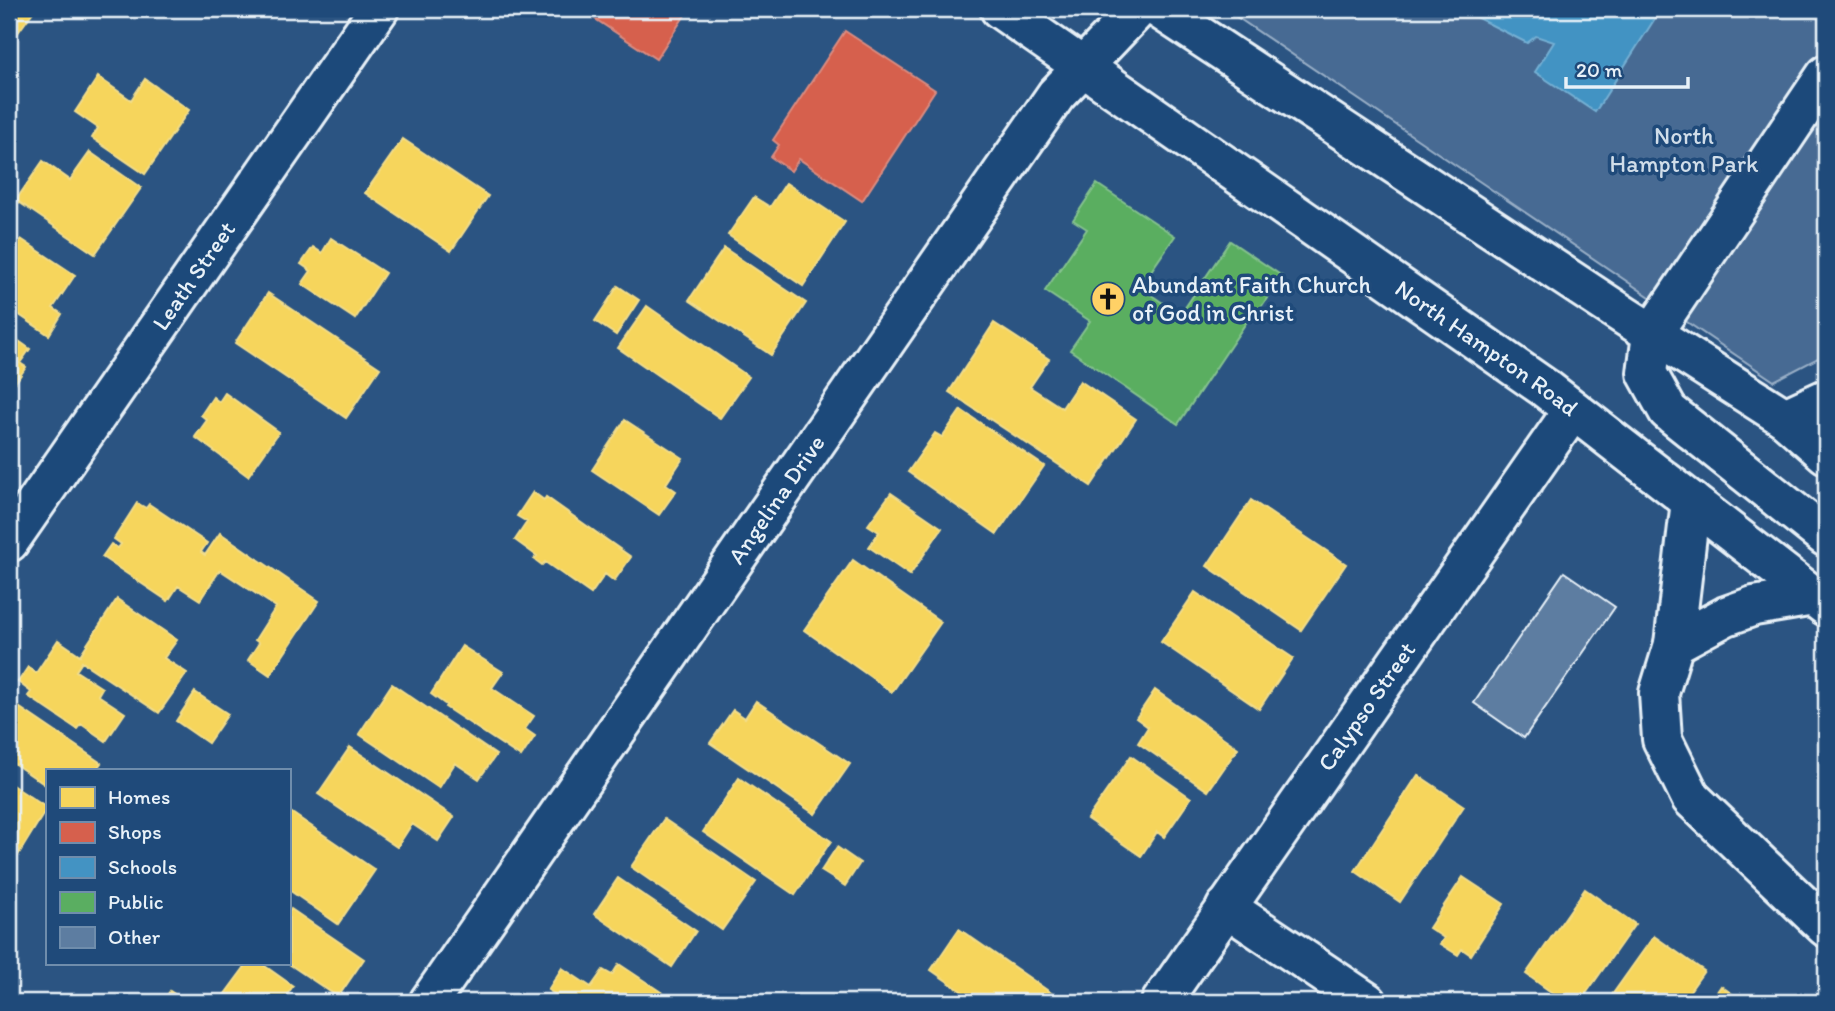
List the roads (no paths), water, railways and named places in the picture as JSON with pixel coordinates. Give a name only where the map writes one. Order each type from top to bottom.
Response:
[{"type":"street","name":"Leath Street","points":[[9,542],[379,9]]},
{"type":"street","name":"North Hampton Road","points":[[1000,9],[1573,410],[1820,601]]},
{"type":"street","name":"Angelina Drive","points":[[429,1002],[1056,95],[1138,9]]},
{"type":"street","points":[[1159,9],[1652,334],[1785,418],[1826,454]]},
{"type":"street","points":[[1826,75],[1652,334],[1647,373],[1668,411],[1826,537]]},
{"type":"street","points":[[1785,418],[1826,399]]},
{"type":"street","name":"Calypso Street","points":[[1161,1002],[1573,410]]},
{"type":"street","points":[[1691,500],[1674,644],[1659,694],[1662,739],[1690,798],[1826,927]]},
{"type":"street","points":[[1674,644],[1726,616],[1754,606],[1820,601]]},
{"type":"street","points":[[1226,907],[1367,1002]]},
{"type":"place","name":"Abundant Faith Church of God in Christ","points":[[1108,299]]},
{"type":"park label","name":"North Hampton Park","points":[[1684,150]]}]
